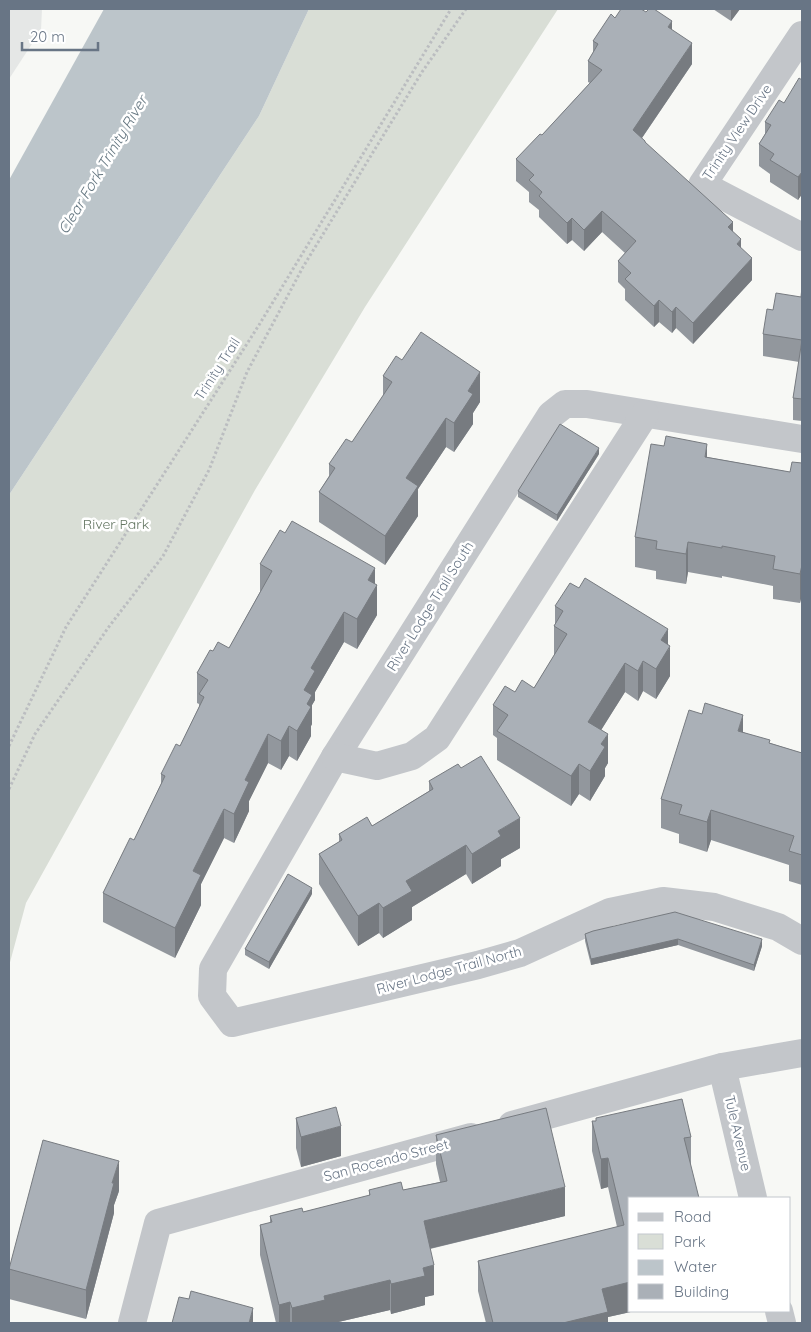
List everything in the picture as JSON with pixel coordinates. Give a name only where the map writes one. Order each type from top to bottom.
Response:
[{"type":"lane","name":"Trinity View Drive","points":[[802,35],[702,185],[802,237]]},
{"type":"lane","name":"River Lodge Trail South","points":[[232,1023],[212,996],[213,969],[335,757],[551,415],[565,404],[587,404],[802,439]]},
{"type":"lane","points":[[335,757],[377,766],[412,756],[437,738],[646,414]]},
{"type":"lane","name":"River Lodge Trail North","points":[[232,1023],[478,965],[520,953],[610,912],[663,901],[714,907],[778,927],[802,941]]},
{"type":"lane","name":"San Rocendo Street","points":[[132,1323],[158,1223],[722,1068],[802,1053]]},
{"type":"lane","name":"Tule Avenue","points":[[722,1068],[753,1197]]},
{"type":"path","name":"Trinity Trail","points":[[9,746],[66,627],[259,325],[451,9]]},
{"type":"path","points":[[9,789],[35,734],[108,628],[163,556],[209,470],[247,372],[303,267],[422,72],[466,9]]},
{"type":"shaded area","points":[[9,9],[42,9],[41,30],[9,79]]},
{"type":"green space","name":"River Park","points":[[309,9],[558,9],[365,307],[255,490],[26,903],[9,966],[9,495],[259,116]]},
{"type":"water","name":"Clear Fork Trinity River","points":[[104,9],[309,9],[259,116],[9,495],[9,180]]},
{"type":"building","points":[[621,9],[641,9],[646,12],[649,9],[654,9],[672,21],[668,27],[692,43],[633,130],[733,222],[728,227],[741,239],[737,244],[752,258],[693,323],[676,307],[672,312],[659,300],[654,306],[625,279],[631,273],[618,261],[636,241],[602,211],[584,230],[572,218],[567,223],[539,196],[542,192],[529,180],[534,175],[516,159],[540,134],[542,135],[602,70],[588,61],[598,44],[593,41],[611,14],[615,18]]},
{"type":"building","points":[[799,78],[802,80],[802,172],[798,177],[770,160],[774,154],[759,144],[771,125],[765,122],[779,100],[784,103]]},
{"type":"building","points":[[802,287],[802,340],[763,334],[767,309],[773,310],[776,293],[801,297]]},
{"type":"building","points":[[421,332],[480,372],[468,391],[473,394],[454,423],[446,418],[406,478],[418,486],[385,536],[319,492],[335,468],[329,464],[346,439],[352,442],[392,382],[383,376],[396,356],[402,360]]},
{"type":"building","points":[[802,340],[802,399],[793,398]]},
{"type":"building","points":[[560,424],[599,448],[557,515],[518,491]]},
{"type":"building","points":[[666,436],[707,444],[705,457],[790,472],[792,462],[802,463],[802,565],[800,574],[773,569],[775,556],[688,542],[686,554],[656,549],[657,541],[635,537],[651,444],[664,446]]},
{"type":"building","points":[[292,521],[375,568],[368,580],[377,585],[357,619],[344,612],[311,668],[315,671],[304,690],[312,695],[307,704],[311,707],[297,731],[289,726],[281,741],[268,734],[245,780],[249,782],[234,814],[224,809],[193,871],[201,875],[175,928],[103,893],[130,838],[134,840],[165,776],[161,774],[176,744],[180,746],[204,697],[199,694],[208,680],[197,673],[210,650],[213,651],[218,642],[229,648],[272,571],[260,564],[280,530],[285,533]]},
{"type":"building","points":[[585,578],[668,629],[661,640],[670,646],[656,669],[643,661],[638,671],[625,663],[588,722],[608,734],[601,744],[605,747],[590,771],[579,764],[571,776],[497,731],[508,715],[493,705],[505,686],[515,692],[522,680],[534,688],[567,634],[554,626],[563,611],[555,606],[570,583],[579,588]]},
{"type":"building","points":[[705,703],[743,715],[738,731],[770,740],[769,743],[802,753],[802,855],[789,851],[794,836],[711,810],[707,822],[679,814],[682,805],[661,799],[689,710],[702,714]]},
{"type":"building","points":[[481,756],[520,818],[498,831],[501,836],[472,854],[466,845],[406,881],[412,891],[383,908],[379,903],[358,916],[319,854],[342,840],[339,834],[367,817],[372,826],[433,789],[429,781],[458,764],[461,768]]},
{"type":"building","points":[[288,874],[312,888],[269,962],[245,949]]},
{"type":"building","points":[[675,912],[762,939],[754,965],[678,939],[591,959],[585,934]]},
{"type":"building","points":[[682,1099],[691,1137],[684,1138],[699,1197],[628,1197],[628,1282],[602,1289],[608,1312],[563,1323],[493,1323],[478,1261],[624,1225],[608,1158],[601,1159],[592,1121],[596,1121],[596,1118]]},
{"type":"building","points":[[336,1107],[341,1126],[301,1137],[296,1118]]},
{"type":"building","points":[[546,1108],[565,1187],[424,1221],[434,1265],[423,1268],[425,1276],[391,1284],[390,1280],[324,1296],[325,1300],[292,1308],[290,1302],[279,1305],[260,1225],[272,1222],[270,1216],[302,1208],[303,1212],[370,1195],[369,1190],[401,1182],[403,1190],[447,1181],[436,1135]]},
{"type":"building","points":[[43,1140],[119,1161],[86,1290],[9,1269]]},
{"type":"building","points":[[191,1291],[253,1308],[249,1323],[172,1323],[179,1297],[189,1299]]}]
